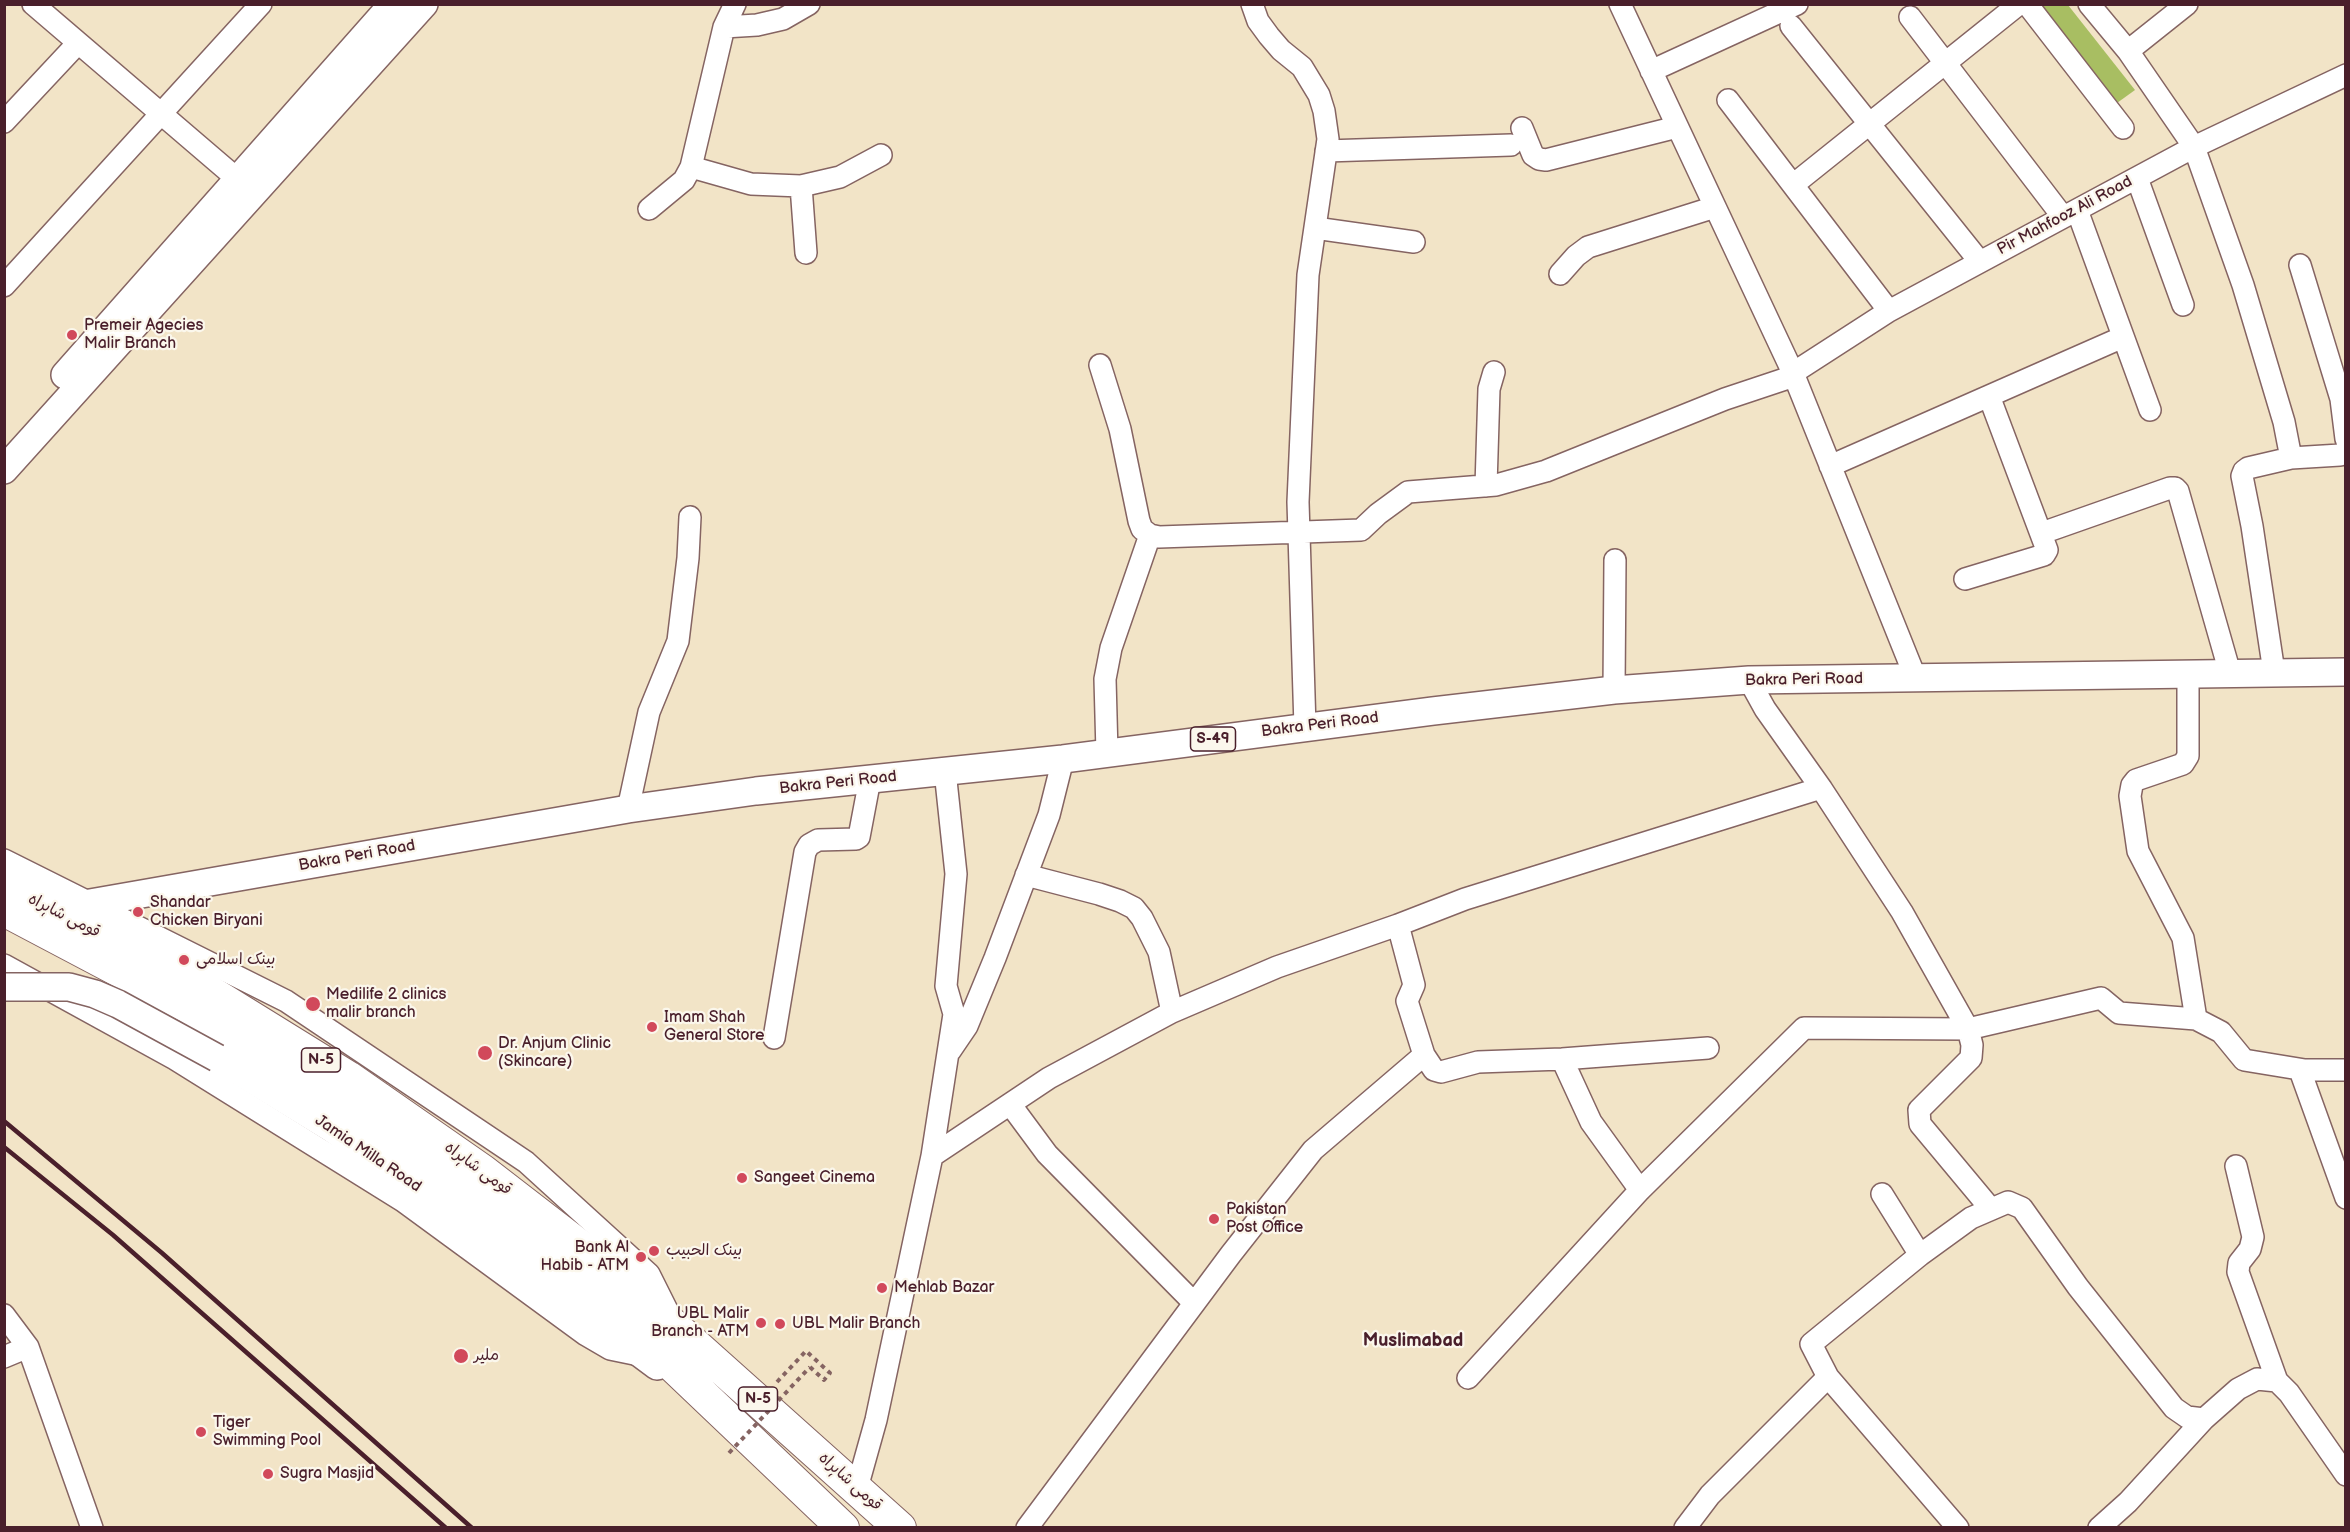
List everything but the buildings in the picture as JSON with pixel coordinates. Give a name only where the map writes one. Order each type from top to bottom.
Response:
[{"type":"highway","name":"قومی شاہراہ","points":[[4,884],[46,908],[201,986],[348,1077],[483,1171],[605,1282],[700,1391],[843,1527]]},
{"type":"highway","name":"قومی شاہراہ","points":[[4,910],[186,1006],[329,1095],[464,1189],[605,1282],[674,1323],[900,1527]]},
{"type":"main road","points":[[4,470],[246,186],[393,4]]},
{"type":"main road","points":[[4,444],[246,186],[424,4]]},
{"type":"main road","name":"Bakra Peri Road","points":[[90,903],[628,809],[756,791],[1064,759],[1614,690],[1749,680],[2346,672]]},
{"type":"main road","name":"Jamia Milla Road","points":[[4,987],[69,987],[95,994],[118,1004],[217,1058],[331,1128],[532,1271],[643,1356],[700,1391]]},
{"type":"street","points":[[33,4],[246,186]]},
{"type":"street","points":[[4,286],[261,4]]},
{"type":"street","points":[[649,209],[684,180],[691,167],[724,27],[735,4]]},
{"type":"street","points":[[724,27],[757,25],[783,19],[808,4]]},
{"type":"street","points":[[1252,4],[1258,21],[1269,36],[1281,50],[1302,67],[1319,95],[1328,139],[1308,275],[1298,490],[1305,727]]},
{"type":"street","points":[[1620,4],[1793,375],[1916,679]]},
{"type":"street","points":[[1651,70],[1797,4]]},
{"type":"street","points":[[1793,184],[2019,4]]},
{"type":"street","points":[[2027,4],[2123,128]]},
{"type":"street","points":[[2089,4],[2128,51],[2194,147],[2243,285],[2284,422],[2291,458]]},
{"type":"street","points":[[2128,51],[2187,4]]},
{"type":"street","points":[[1910,17],[2070,213],[2123,337],[2150,410]]},
{"type":"street","points":[[1791,26],[1980,262]]},
{"type":"street","points":[[4,122],[78,43]]},
{"type":"street","name":"Pir Mahfooz Ali Road","points":[[1150,535],[1159,537],[1358,531],[1408,492],[1486,486],[1546,471],[1725,399],[1793,375],[1890,310],[2194,147],[2346,75]]},
{"type":"street","points":[[1728,100],[1890,310]]},
{"type":"street","points":[[1326,151],[1516,137],[1533,155],[1546,160],[1677,127]]},
{"type":"street","points":[[691,167],[751,184],[801,186],[840,177],[881,155]]},
{"type":"street","points":[[2137,178],[2183,305]]},
{"type":"street","points":[[801,186],[806,253]]},
{"type":"street","points":[[1560,274],[1576,256],[1588,247],[1714,207]]},
{"type":"street","points":[[1315,228],[1414,242]]},
{"type":"street","points":[[2300,265],[2341,399],[2346,439]]},
{"type":"street","points":[[1830,466],[2123,337]]},
{"type":"street","points":[[1100,365],[1120,429],[1139,521],[1142,529],[1150,535],[1112,648],[1105,680],[1107,753]]},
{"type":"street","points":[[1486,486],[1489,389],[1494,372]]},
{"type":"street","points":[[1965,579],[2044,555],[2047,550],[2047,544],[1989,396]]},
{"type":"street","points":[[2274,672],[2252,526],[2242,476],[2248,468],[2291,458],[2340,455],[2346,451]]},
{"type":"street","points":[[2042,533],[2175,488],[2178,491],[2230,673]]},
{"type":"street","points":[[628,809],[649,712],[678,641],[688,558],[690,517]]},
{"type":"street","points":[[1614,690],[1615,560]]},
{"type":"street","points":[[2188,675],[2188,756],[2183,764],[2136,780],[2132,785],[2130,796],[2138,851],[2183,938],[2196,1020]]},
{"type":"street","points":[[1749,680],[1765,709],[1821,788],[1902,912],[1968,1029],[1972,1045],[1971,1058],[1919,1110],[1920,1124],[1990,1208]]},
{"type":"street","points":[[948,1053],[967,1026],[1050,815],[1064,759]]},
{"type":"street","points":[[857,1488],[876,1420],[932,1156],[954,1014],[946,986],[956,874],[945,771]]},
{"type":"street","points":[[774,1038],[805,852],[809,844],[818,840],[859,837],[870,779]]},
{"type":"street","points":[[932,1156],[1049,1078],[1172,1012],[1277,967],[1465,899],[1821,788]]},
{"type":"street","points":[[4,860],[286,1000],[526,1162],[649,1274],[674,1323]]},
{"type":"street","points":[[1026,875],[1100,894],[1134,908],[1142,918],[1159,952],[1172,1012]]},
{"type":"street","points":[[1398,925],[1414,985],[1407,1001],[1424,1054],[1434,1070],[1441,1072],[1478,1062],[1562,1059],[1708,1048]]},
{"type":"street","points":[[4,965],[175,1059],[403,1201],[586,1335],[610,1349],[643,1356]]},
{"type":"street","points":[[1468,1378],[1640,1190],[1804,1028],[1968,1029],[2101,998],[2119,1013],[2196,1020],[2221,1032],[2244,1060],[2305,1070],[2346,1070]]},
{"type":"street","points":[[1028,1527],[1194,1303],[1313,1150],[1424,1054]]},
{"type":"street","points":[[1562,1059],[1591,1122],[1640,1190]]},
{"type":"street","points":[[2305,1070],[2302,1077],[2346,1198]]},
{"type":"street","points":[[1010,1104],[1047,1154],[1194,1303]]},
{"type":"street","points":[[2236,1166],[2253,1237],[2250,1249],[2239,1263],[2238,1272],[2277,1382],[2289,1393],[2346,1475]]},
{"type":"street","points":[[1882,1194],[1920,1256]]},
{"type":"street","points":[[1958,1527],[1828,1377],[1811,1344],[1920,1256],[1971,1218],[1990,1208],[2008,1202],[2022,1208],[2078,1287],[2174,1408],[2187,1417],[2204,1419]]},
{"type":"street","points":[[4,1315],[28,1347],[92,1527]]},
{"type":"street","points":[[4,1357],[28,1347]]},
{"type":"street","points":[[1685,1527],[1710,1495],[1828,1377]]},
{"type":"street","points":[[2099,1527],[2128,1502],[2204,1419],[2238,1389],[2257,1378],[2277,1382]]},
{"type":"path","points":[[729,1453],[810,1367],[824,1380],[830,1373],[806,1351],[760,1400]]},
{"type":"green space","points":[[2041,5],[2068,5],[2135,90],[2117,103]]},
{"type":"railway","points":[[4,1121],[162,1253],[472,1528]]},
{"type":"railway","points":[[4,1147],[113,1235],[446,1528]]},
{"type":"place","name":"Premeir Agecies Malir Branch","points":[[72,335]]},
{"type":"place","name":"Shandar Chicken Biryani","points":[[138,912]]},
{"type":"place","name":"بینک اسلامی","points":[[184,960]]},
{"type":"place","name":"Medilife 2 clinics malir branch","points":[[313,1004]]},
{"type":"place","name":"Imam Shah General Store","points":[[652,1027]]},
{"type":"place","name":"Dr. Anjum Clinic (Skincare)","points":[[485,1053]]},
{"type":"place","name":"Sangeet Cinema","points":[[742,1178]]},
{"type":"place","name":"Pakistan Post Office","points":[[1214,1219]]},
{"type":"place","name":"بينک الحبيب","points":[[654,1251]]},
{"type":"place","name":"Bank Al Habib - ATM","points":[[641,1257]]},
{"type":"place","name":"Mehlab Bazar","points":[[882,1288]]},
{"type":"place","name":"UBL Malir Branch - ATM","points":[[761,1323]]},
{"type":"place","name":"UBL Malir Branch","points":[[780,1324]]},
{"type":"place","name":"ملیر","points":[[461,1356]]},
{"type":"place","name":"Tiger Swimming Pool","points":[[201,1432]]},
{"type":"place","name":"Sugra Masjid","points":[[268,1474]]},
{"type":"district","name":"Muslimabad","points":[[1413,1341]]}]
